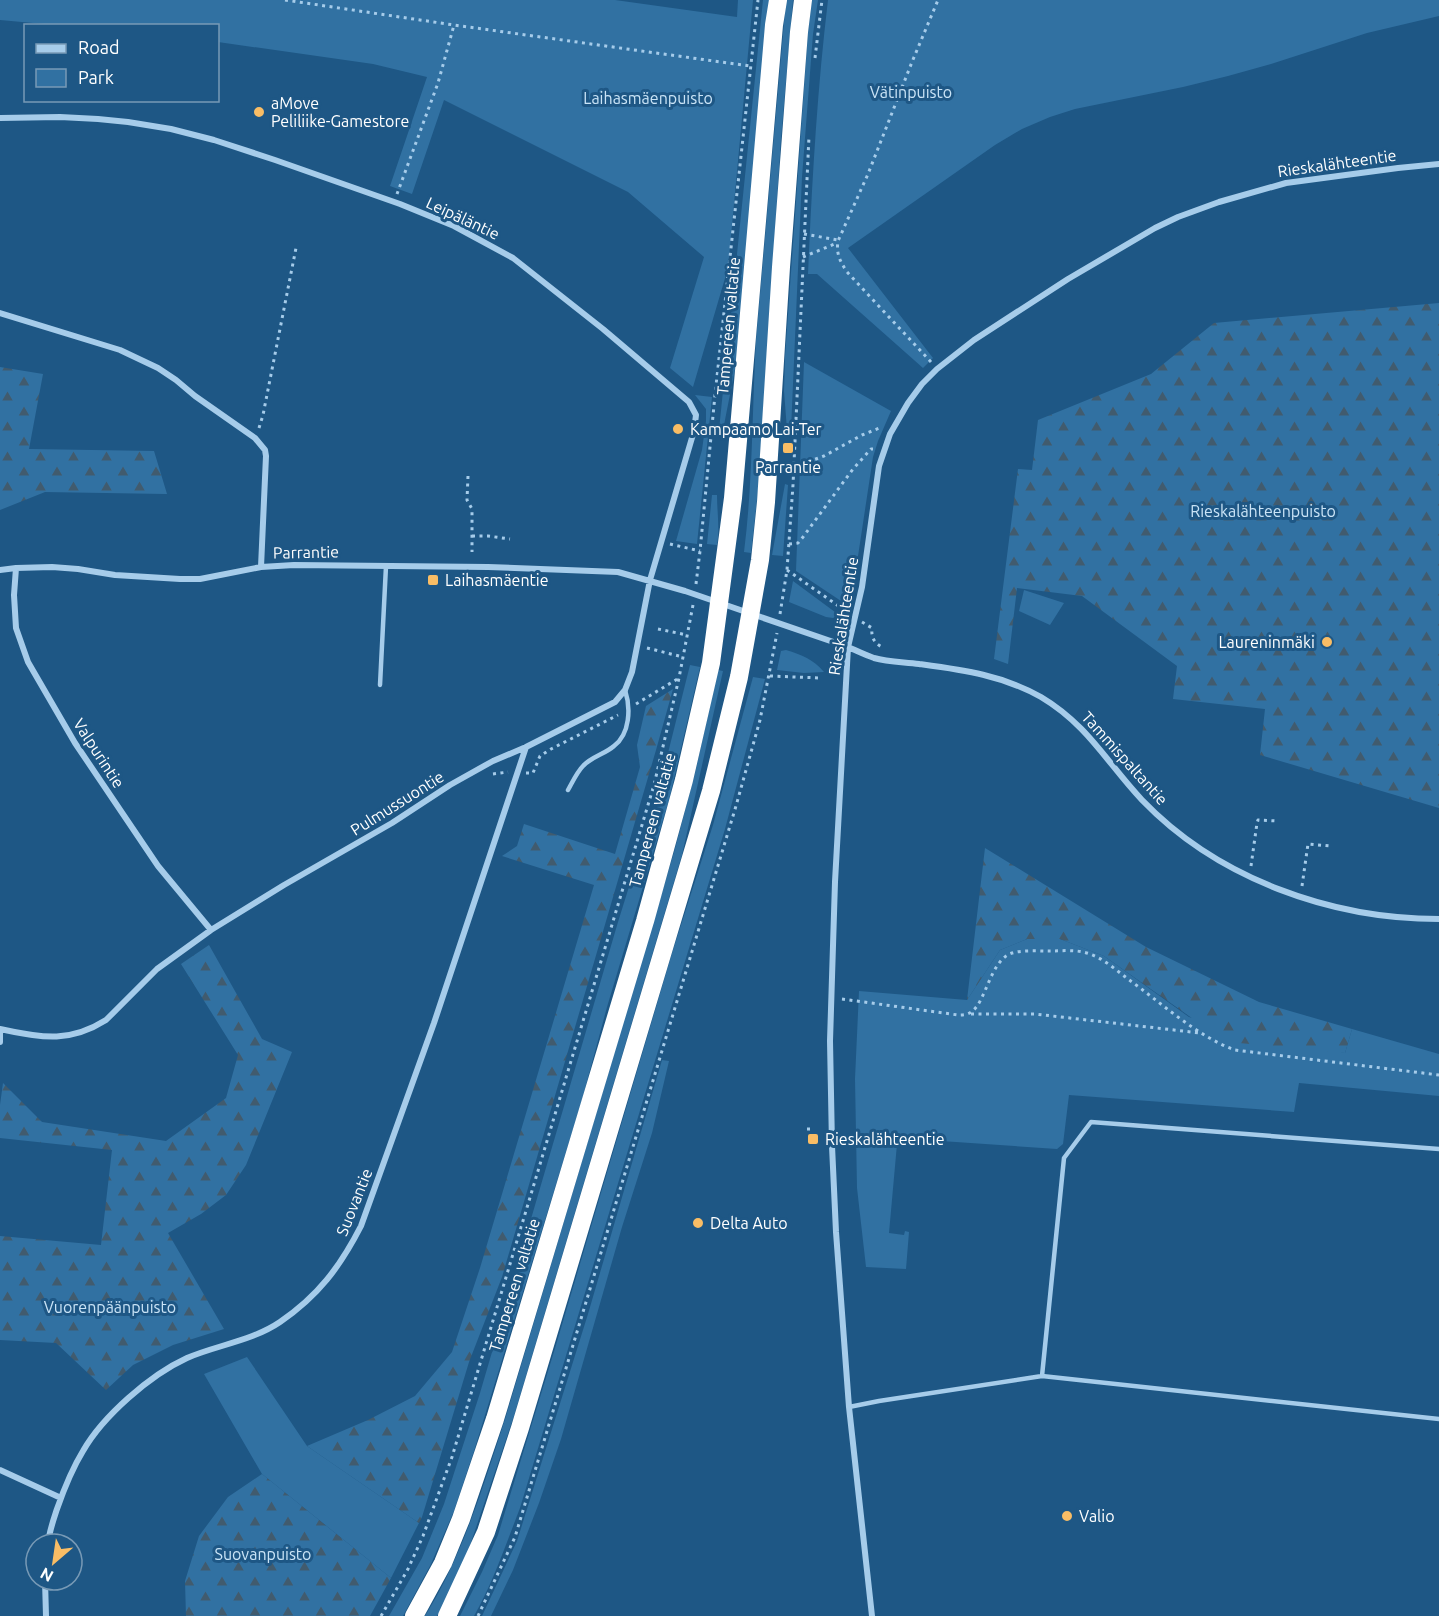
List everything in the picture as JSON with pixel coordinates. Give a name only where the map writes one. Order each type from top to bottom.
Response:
[{"type":"highway","name":"Tampereen valtatie","points":[[414,1616],[443,1563],[461,1519],[498,1407],[645,921],[684,780],[711,663],[733,498],[778,0]]},
{"type":"highway","points":[[447,1616],[486,1532],[520,1428],[711,791],[739,677],[760,560],[766,502],[782,256],[803,0]]},
{"type":"street","name":"Leipäläntie","points":[[0,118],[60,117],[128,122],[171,129],[214,140],[432,217],[454,226],[513,258],[603,329],[689,402],[696,415],[694,431],[650,580]]},
{"type":"street","name":"Rieskalähteentie","points":[[872,1616],[849,1407],[836,1232],[830,1041],[835,882],[848,647],[862,587],[879,466],[890,434],[922,384],[974,340],[1068,279],[1155,228],[1220,202],[1286,183],[1439,164]]},
{"type":"street","points":[[0,313],[120,350],[144,361],[176,380],[255,438],[265,450],[266,456],[261,567]]},
{"type":"street","name":"Parrantie","points":[[0,570],[52,567],[115,574],[200,579],[261,567],[386,566],[598,570],[618,572],[650,580]]},
{"type":"street","name":"Valpurintie","points":[[16,568],[14,595],[16,628],[28,662],[75,743],[158,866],[211,930]]},
{"type":"street","points":[[625,690],[632,672],[650,580],[750,614]]},
{"type":"street","name":"Tammispaltantie","points":[[750,614],[880,659],[988,675],[1011,682],[1044,699],[1070,717],[1086,732],[1136,794],[1165,822],[1210,856],[1233,869],[1282,890],[1335,906],[1399,917],[1439,919]]},
{"type":"street","name":"Pulmussuontie","points":[[0,1030],[58,1038],[96,1026],[106,1020],[157,969],[211,930],[392,823],[450,785],[493,761],[615,702],[625,690]]},
{"type":"street","name":"Suovantie","points":[[49,1532],[61,1498],[84,1449],[116,1410],[140,1388],[186,1359],[262,1332],[279,1323],[306,1300],[338,1266],[361,1226],[389,1150],[526,747]]},
{"type":"street","points":[[0,1030],[0,1042]]},
{"type":"street","points":[[0,1470],[61,1498]]},
{"type":"street","points":[[45,1592],[46,1616]]},
{"type":"lane","points":[[380,685],[386,566]]},
{"type":"lane","points":[[568,790],[582,766],[614,747],[622,739],[628,722],[628,700],[625,690]]},
{"type":"lane","points":[[1041,1376],[1064,1158],[1091,1122],[1439,1149]]},
{"type":"lane","points":[[849,1407],[1041,1376],[1439,1419]]},
{"type":"path","points":[[285,0],[750,66]]},
{"type":"path","points":[[661,542],[700,551],[758,0]]},
{"type":"path","points":[[815,60],[822,0]]},
{"type":"path","points":[[937,369],[847,272],[837,252],[838,242],[938,0]]},
{"type":"path","points":[[398,191],[438,82],[454,25]]},
{"type":"path","points":[[784,593],[794,466],[810,128]]},
{"type":"path","points":[[804,234],[838,242]]},
{"type":"path","points":[[803,258],[838,242]]},
{"type":"path","points":[[258,432],[296,248]]},
{"type":"path","points":[[794,466],[825,456],[878,427],[896,425]]},
{"type":"path","points":[[789,544],[798,543],[871,449],[886,446]]},
{"type":"path","points":[[788,448],[795,448]]},
{"type":"path","points":[[468,476],[467,501],[472,509],[472,552]]},
{"type":"path","points":[[707,486],[714,487]]},
{"type":"path","points":[[472,536],[510,539]]},
{"type":"path","points":[[787,570],[872,628],[872,636],[881,647],[889,649]]},
{"type":"path","points":[[381,1616],[408,1569],[423,1536],[452,1457],[654,785],[691,618]]},
{"type":"path","points":[[658,629],[687,634]]},
{"type":"path","points":[[637,646],[683,657]]},
{"type":"path","points":[[478,1616],[515,1537],[736,806],[760,720],[773,656]]},
{"type":"path","points":[[770,676],[821,678]]},
{"type":"path","points":[[486,775],[508,772],[533,773],[540,756],[627,710],[679,678]]},
{"type":"path","points":[[1251,866],[1258,820],[1277,821]]},
{"type":"path","points":[[1302,886],[1308,844],[1329,846]]},
{"type":"path","points":[[1246,864],[1256,868]]},
{"type":"path","points":[[1295,884],[1307,888]]},
{"type":"path","points":[[969,1014],[976,1006],[1000,962],[1010,954],[1075,951],[1090,954],[1109,965],[1202,1033],[1222,1045],[1241,1052],[1439,1075]]},
{"type":"path","points":[[832,998],[958,1016],[1035,1014],[1202,1033]]},
{"type":"path","points":[[807,1129],[813,1129]]},
{"type":"green space","name":"Laihasmäenpuisto","points":[[0,0],[615,0],[737,17],[738,0],[753,0],[728,268],[693,387],[670,368],[704,257],[628,192],[444,100],[412,194],[390,186],[427,77],[373,64],[219,42],[219,24],[44,24],[0,20]]},
{"type":"green space","points":[[763,0],[769,0],[736,364],[723,430],[719,430]]},
{"type":"green space","points":[[786,0],[793,0],[781,139],[758,490],[751,553],[744,552],[751,472],[756,340]]},
{"type":"green space","points":[[812,0],[818,0],[813,34],[802,177],[791,430],[787,430],[784,391],[785,357]]},
{"type":"green space","name":"Vätinpuisto","points":[[828,0],[1439,0],[1439,16],[1367,33],[1228,76],[1075,109],[1022,129],[995,145],[848,248],[933,358],[923,368],[817,274],[808,274],[815,137]]},
{"type":"green space","name":"Rieskalähteenpuisto","points":[[1439,303],[1439,808],[1260,755],[1265,709],[1173,699],[1177,666],[1082,596],[1017,588],[1008,664],[994,659],[1018,469],[1032,470],[1038,420],[1151,374],[1214,323]]},
{"type":"green space","points":[[804,362],[891,411],[873,457],[855,576],[847,605],[796,571]]},
{"type":"green space","points":[[0,367],[43,374],[29,449],[154,451],[167,494],[45,492],[0,510]]},
{"type":"green space","points":[[695,395],[712,397],[697,544],[676,541],[702,450],[706,421],[706,409]]},
{"type":"green space","points":[[785,484],[788,485],[783,556],[772,555]]},
{"type":"green space","points":[[712,495],[717,495],[717,545],[707,544]]},
{"type":"green space","points":[[793,581],[839,615],[833,618],[826,617],[789,602]]},
{"type":"green space","points":[[1024,590],[1064,603],[1050,625],[1019,611]]},
{"type":"green space","points":[[786,650],[807,658],[824,672],[804,673],[777,670],[781,651]]},
{"type":"green space","points":[[690,665],[700,667],[669,800],[607,1007],[582,1100],[474,1451],[454,1511],[431,1564],[403,1616],[389,1616],[422,1558],[444,1504],[480,1393],[657,797]]},
{"type":"green space","points":[[718,670],[723,671],[682,855],[514,1416],[467,1554],[437,1616],[425,1616],[462,1544],[506,1416],[674,852],[695,773]]},
{"type":"green space","points":[[753,677],[765,679],[725,829],[520,1508],[493,1577],[474,1616],[460,1616],[498,1535],[672,953],[713,825]]},
{"type":"green space","points":[[673,689],[502,1277],[469,1362],[419,1523],[307,1446],[368,1420],[415,1396],[452,1352],[480,1268],[594,885],[502,856],[517,846],[524,824],[615,854],[640,767],[637,745],[646,706]]},
{"type":"green space","points":[[985,848],[1146,947],[1259,1002],[1352,1029],[1345,1053],[1239,1043],[1213,1033],[1104,956],[1060,939],[1027,939],[1000,950],[967,1000]]},
{"type":"green space","points":[[1027,939],[1060,939],[1104,956],[1189,1017],[1345,1053],[1352,1029],[1439,1054],[1439,1096],[1299,1083],[1294,1112],[1069,1095],[1063,1144],[1057,1149],[912,1139],[912,1145],[897,1144],[889,1233],[904,1235],[905,1231],[909,1232],[906,1269],[866,1267],[857,1188],[855,1079],[859,991],[967,1000],[1000,950]]},
{"type":"green space","name":"Vuorenpäänpuisto","points":[[209,945],[262,1039],[292,1052],[246,1165],[226,1195],[201,1214],[168,1233],[224,1329],[173,1345],[133,1365],[106,1390],[56,1343],[0,1340],[0,1236],[101,1245],[112,1150],[0,1138],[3,1083],[42,1122],[166,1141],[226,1098],[238,1055],[181,964]]},
{"type":"green space","points":[[662,1060],[669,1061],[652,1133],[622,1227],[561,1439],[513,1570],[491,1616],[482,1616],[517,1541],[588,1314]]},
{"type":"green space","points":[[247,1357],[307,1446],[419,1523],[391,1578],[262,1474],[204,1374]]},
{"type":"green space","name":"Suovanpuisto","points":[[262,1474],[391,1578],[370,1616],[186,1616],[185,1581],[199,1536],[228,1497]]},
{"type":"place","name":"aMove Peliliike-Gamestore","points":[[259,112]]},
{"type":"place","name":"Kampaamo Lai-Ter","points":[[678,429]]},
{"type":"place","name":"Parrantie","points":[[788,448]]},
{"type":"place","name":"Laihasmäentie","points":[[433,580]]},
{"type":"place","name":"Laureninmäki","points":[[1327,642]]},
{"type":"place","name":"Rieskalähteentie","points":[[813,1139]]},
{"type":"place","name":"Delta Auto","points":[[698,1223]]},
{"type":"place","name":"Valio","points":[[1067,1516]]}]
